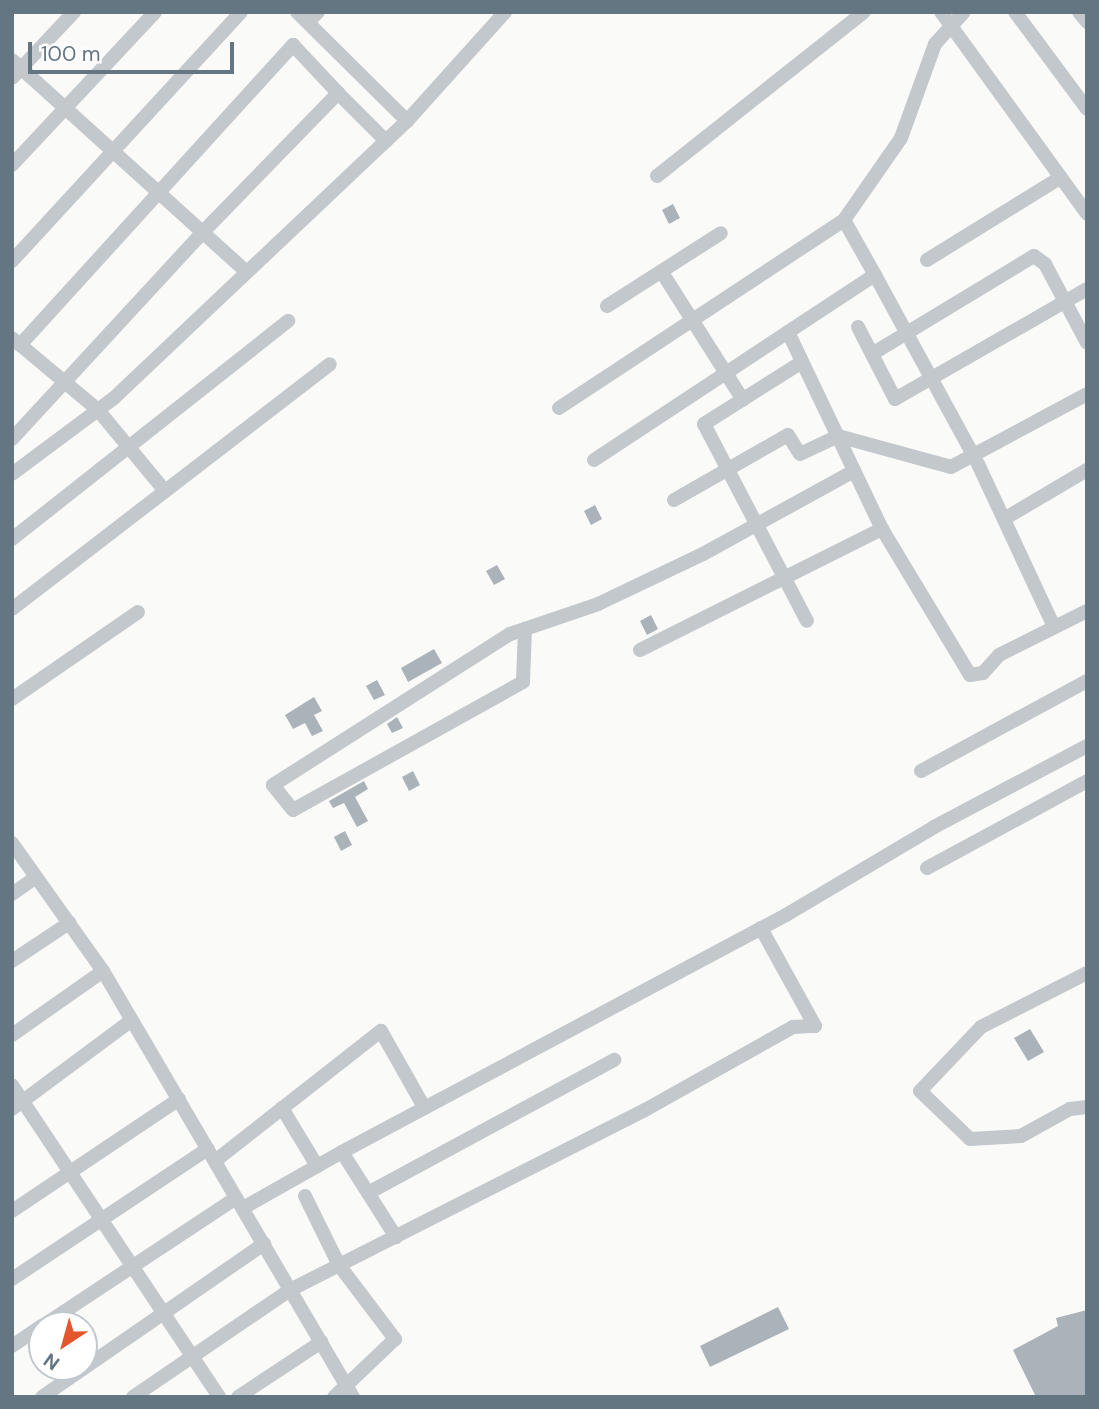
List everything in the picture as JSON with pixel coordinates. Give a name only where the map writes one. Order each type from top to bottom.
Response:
[{"type":"street","points":[[74,12],[15,68],[66,108],[247,272]]},
{"type":"street","points":[[12,165],[155,12]]},
{"type":"street","points":[[12,261],[241,12]]},
{"type":"street","points":[[12,474],[98,410],[247,272],[407,121],[505,12]]},
{"type":"street","points":[[657,176],[864,12]]},
{"type":"street","points":[[559,408],[844,220],[901,138],[946,18],[964,12]]},
{"type":"street","points":[[1015,12],[1087,109]]},
{"type":"street","points":[[1079,12],[1087,22]]},
{"type":"street","points":[[308,16],[407,121]]},
{"type":"street","points":[[946,18],[1087,214]]},
{"type":"street","points":[[165,491],[98,410],[15,343],[293,45],[386,141]]},
{"type":"street","points":[[12,439],[67,384],[203,232],[338,93]]},
{"type":"street","points":[[927,260],[1060,178]]},
{"type":"street","points":[[844,220],[974,456],[1054,627]]},
{"type":"street","points":[[607,306],[663,274],[721,233]]},
{"type":"street","points":[[872,354],[1034,256],[1045,264],[1087,343]]},
{"type":"street","points":[[663,274],[690,321],[743,400]]},
{"type":"street","points":[[594,460],[876,275]]},
{"type":"street","points":[[858,327],[895,399],[1087,289]]},
{"type":"street","points":[[12,539],[288,321]]},
{"type":"street","points":[[788,332],[882,529],[970,675],[983,673],[999,655],[1087,611]]},
{"type":"street","points":[[802,362],[704,424],[807,621]]},
{"type":"street","points":[[12,609],[330,365]]},
{"type":"street","points":[[674,500],[789,435],[800,454],[838,436],[951,467],[1087,394]]},
{"type":"street","points":[[1004,519],[1087,470]]},
{"type":"street","points":[[525,629],[523,682],[293,810],[273,785],[450,671],[525,629],[598,604],[757,525],[854,471]]},
{"type":"street","points":[[640,650],[882,529]]},
{"type":"street","points":[[12,699],[138,612]]},
{"type":"street","points":[[921,771],[1087,681]]},
{"type":"street","points":[[65,1311],[132,1266],[239,1203],[317,1166],[761,928],[933,827],[1087,746]]},
{"type":"street","points":[[927,868],[1087,781]]},
{"type":"street","points":[[12,843],[103,971],[350,1392]]},
{"type":"street","points":[[12,894],[36,877]]},
{"type":"street","points":[[12,961],[69,923]]},
{"type":"street","points":[[133,1397],[290,1290],[645,1110],[793,1027],[815,1026],[761,928]]},
{"type":"street","points":[[12,1035],[103,971]]},
{"type":"street","points":[[1087,973],[981,1027],[920,1091],[970,1139],[1021,1136],[1070,1110],[1087,1107]]},
{"type":"street","points":[[17,1106],[132,1020]]},
{"type":"street","points":[[12,1279],[101,1220],[211,1155],[282,1108],[381,1031],[424,1107]]},
{"type":"street","points":[[368,1193],[614,1060]]},
{"type":"street","points":[[12,1085],[17,1106],[69,1172],[219,1397]]},
{"type":"street","points":[[12,1210],[179,1099]]},
{"type":"street","points":[[282,1108],[317,1166]]},
{"type":"street","points":[[342,1152],[396,1237]]},
{"type":"street","points":[[305,1196],[340,1265],[395,1339],[350,1392],[334,1397]]},
{"type":"street","points":[[41,1397],[264,1244]]},
{"type":"street","points":[[12,1346],[28,1336]]},
{"type":"street","points":[[237,1397],[321,1342]]},
{"type":"building","points":[[673,204],[680,218],[669,224],[662,210]]},
{"type":"building","points":[[595,505],[602,519],[591,525],[584,511]]},
{"type":"building","points":[[497,565],[505,579],[494,585],[486,571]]},
{"type":"building","points":[[651,615],[658,629],[647,635],[640,621]]},
{"type":"building","points":[[434,649],[442,663],[408,682],[401,668]]},
{"type":"building","points":[[377,680],[385,695],[374,700],[366,686]]},
{"type":"building","points":[[314,697],[322,711],[314,715],[323,731],[312,736],[305,723],[293,729],[285,715]]},
{"type":"building","points":[[397,717],[403,728],[392,733],[387,724]]},
{"type":"building","points":[[413,771],[420,785],[409,791],[402,777]]},
{"type":"building","points":[[364,781],[368,789],[355,797],[368,821],[357,827],[344,803],[333,808],[329,801]]},
{"type":"building","points":[[345,831],[352,845],[341,851],[334,837]]},
{"type":"building","points":[[1030,1029],[1044,1052],[1028,1061],[1014,1038]]},
{"type":"building","points":[[778,1307],[789,1329],[710,1367],[700,1346]]},
{"type":"building","points":[[1087,1310],[1087,1397],[1036,1397],[1013,1350],[1058,1326],[1056,1318]]}]
